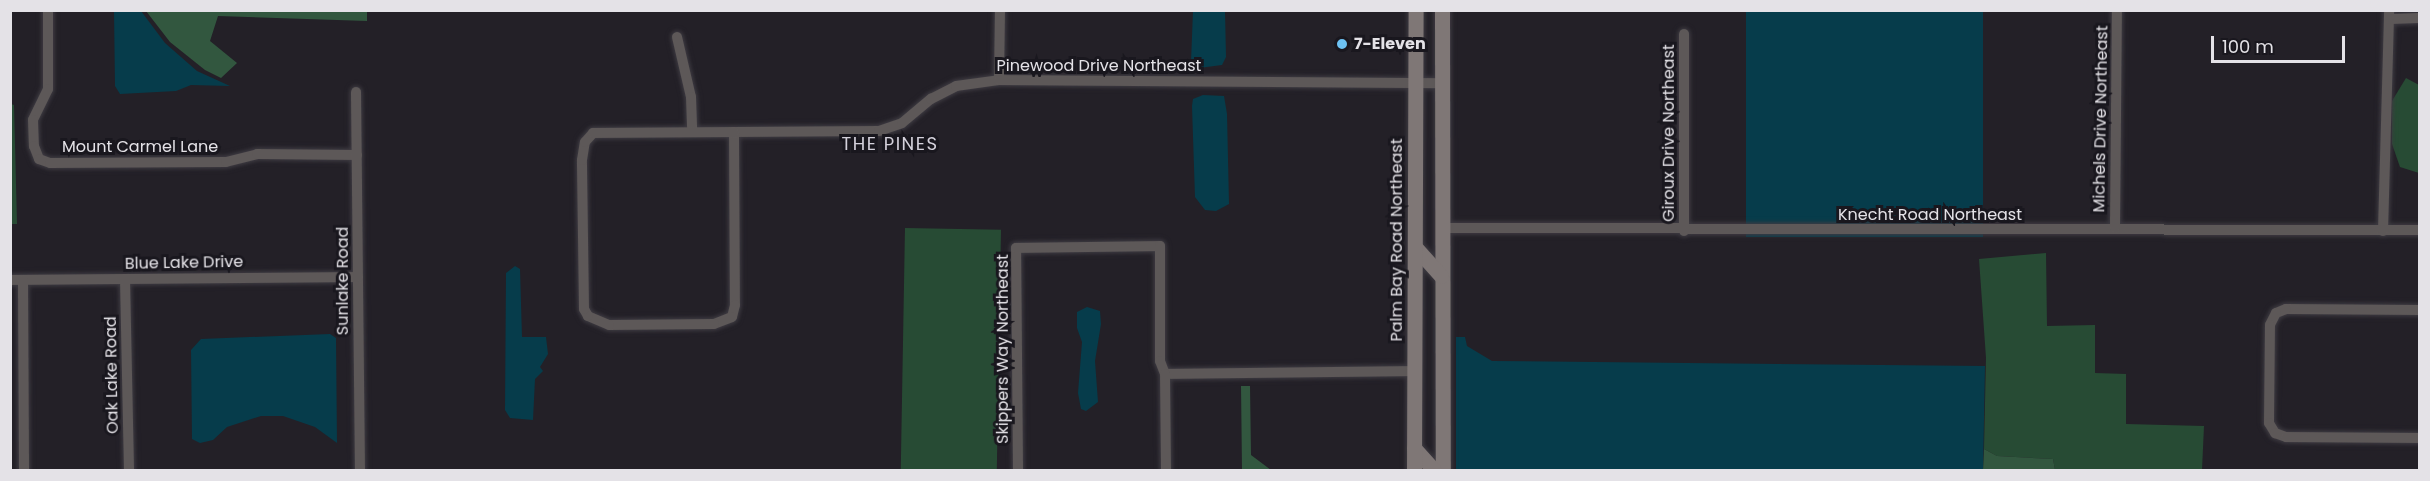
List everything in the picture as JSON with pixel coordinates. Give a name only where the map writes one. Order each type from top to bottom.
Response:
[{"type":"main road","name":"Palm Bay Road Northeast","points":[[1414,471],[1416,10]]},
{"type":"main road","points":[[1442,10],[1443,471]]},
{"type":"main road","points":[[1415,247],[1441,276]]},
{"type":"main road","points":[[1414,448],[1434,471]]},
{"type":"street","name":"Mount Carmel Lane","points":[[48,10],[48,89],[33,120],[34,146],[39,159],[51,163],[214,162],[257,154],[357,154]]},
{"type":"street","points":[[999,80],[1000,10]]},
{"type":"street","name":"Michels Drive Northeast","points":[[2115,228],[2117,10]]},
{"type":"street","points":[[2383,231],[2389,15],[2420,18]]},
{"type":"street","name":"Giroux Drive Northeast","points":[[1684,34],[1684,231]]},
{"type":"street","points":[[677,37],[691,97],[692,132]]},
{"type":"street","name":"Pinewood Drive Northeast","points":[[734,132],[735,305],[732,317],[714,324],[597,323],[584,309],[582,160],[585,142],[593,133],[692,132],[879,131],[902,123],[931,99],[956,86],[999,80],[1442,83]]},
{"type":"street","name":"Sunlake Road","points":[[356,92],[360,471]]},
{"type":"street","name":"Knecht Road Northeast","points":[[1441,228],[1684,231],[2115,228],[2420,230]]},
{"type":"street","name":"Skippers Way Northeast","points":[[1018,471],[1016,248],[1160,246],[1160,361],[1165,374],[1166,471]]},
{"type":"street","name":"Blue Lake Drive","points":[[10,280],[358,277]]},
{"type":"street","name":"Oak Lake Road","points":[[125,279],[129,471]]},
{"type":"street","points":[[23,280],[24,471]]},
{"type":"street","points":[[2420,310],[2286,309],[2276,313],[2270,325],[2269,423],[2274,433],[2286,437],[2420,438]]},
{"type":"street","points":[[1165,374],[1415,371]]},
{"type":"green space","points":[[146,11],[367,11],[367,21],[218,16],[210,41],[237,63],[221,78],[205,70],[170,42]]},
{"type":"green space","points":[[2406,78],[2419,85],[2419,173],[2400,167],[2392,144],[2392,101]]},
{"type":"green space","points":[[11,104],[14,105],[17,224],[11,224]]},
{"type":"green space","points":[[905,228],[1001,230],[997,470],[901,470]]},
{"type":"green space","points":[[2046,253],[2047,326],[2095,325],[2095,373],[2126,374],[2126,424],[2204,426],[2202,470],[2055,470],[2053,459],[1997,456],[1984,449],[1986,358],[1979,259]]},
{"type":"green space","points":[[1241,386],[1250,386],[1251,455],[1271,470],[1242,470]]},
{"type":"green space","points":[[1984,449],[1997,456],[2053,459],[2055,470],[1983,470]]},
{"type":"water","points":[[114,11],[141,11],[165,43],[197,71],[230,86],[191,85],[176,91],[120,94],[115,86]]},
{"type":"water","points":[[1193,11],[1225,11],[1226,57],[1222,65],[1199,68],[1191,62]]},
{"type":"water","points":[[1746,11],[1983,11],[1983,237],[1746,237]]},
{"type":"water","points":[[1203,95],[1224,96],[1227,114],[1229,204],[1216,211],[1205,210],[1195,197],[1192,106],[1193,99]]},
{"type":"water","points":[[515,266],[520,269],[522,337],[546,337],[548,354],[540,367],[543,371],[535,379],[533,420],[510,418],[505,410],[506,273]]},
{"type":"water","points":[[1087,307],[1100,311],[1101,324],[1095,361],[1098,402],[1086,411],[1081,409],[1078,393],[1082,342],[1077,328],[1077,312]]},
{"type":"water","points":[[330,334],[336,338],[337,443],[315,427],[283,416],[261,416],[227,427],[213,440],[200,443],[192,439],[191,350],[201,339]]},
{"type":"water","points":[[1456,337],[1465,337],[1467,346],[1492,361],[1985,366],[1983,470],[1456,470]]},
{"type":"place","name":"7-Eleven","points":[[1342,44]]},
{"type":"district","name":"THE PINES","points":[[890,144]]}]
